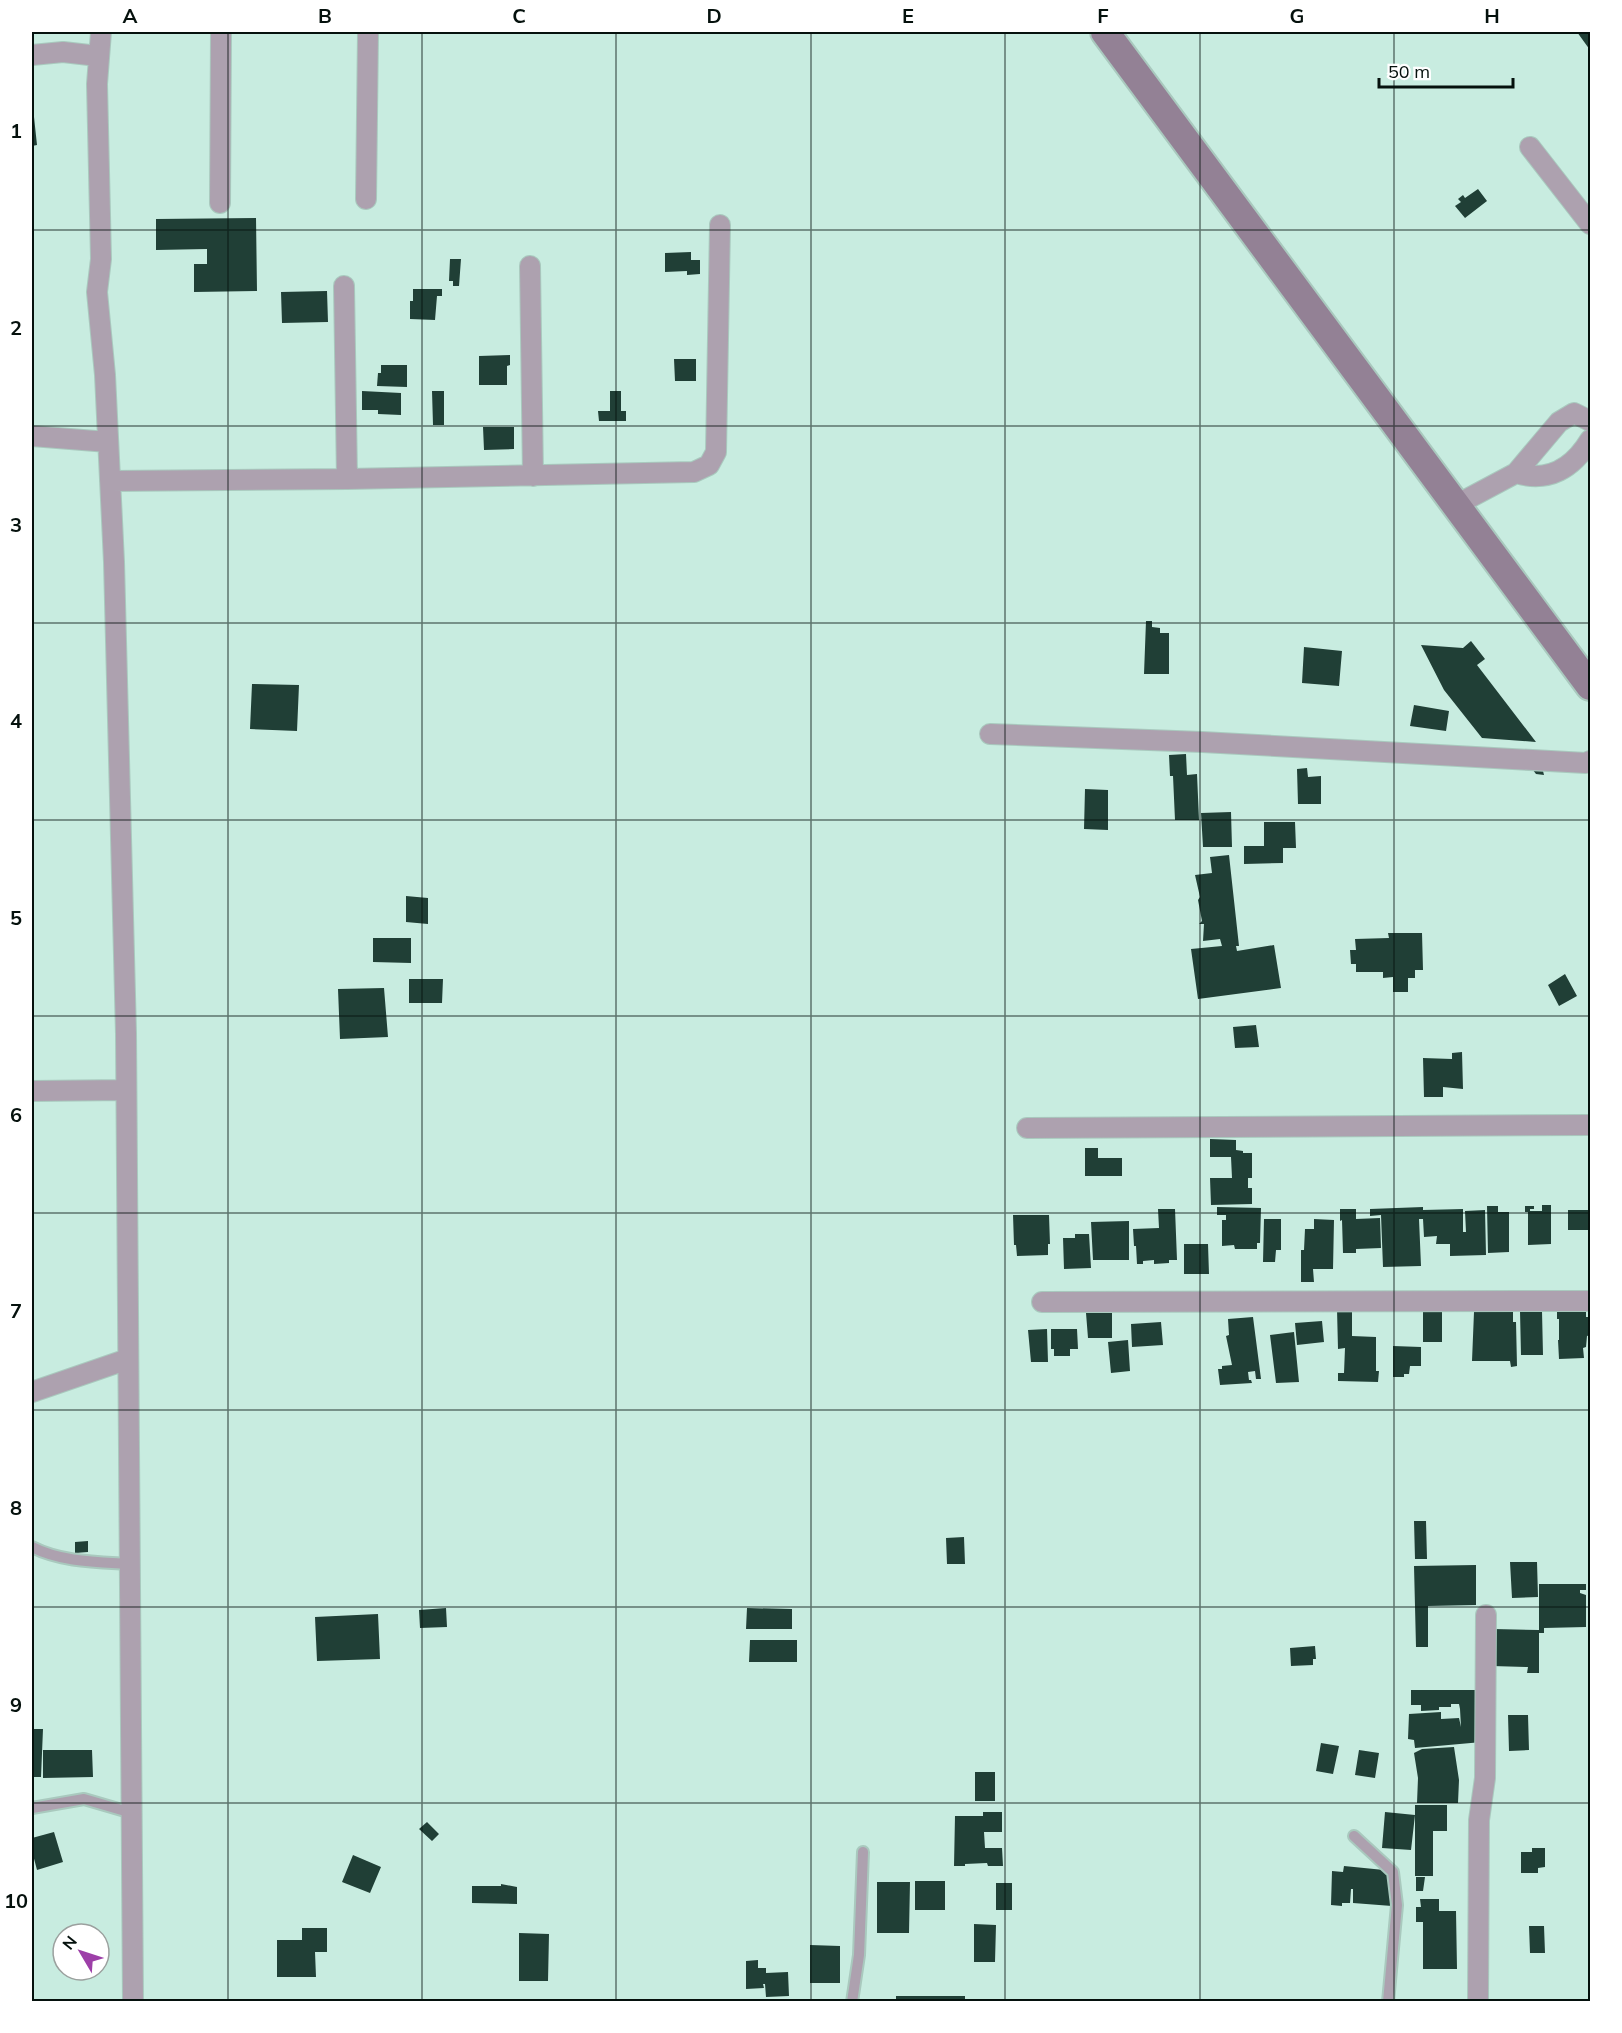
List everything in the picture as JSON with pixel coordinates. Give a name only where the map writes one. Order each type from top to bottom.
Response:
[{"type":"main road","points":[[1105,32],[1590,686]]},
{"type":"street","points":[[101,32],[98,56],[97,153],[101,259],[97,292],[105,375],[116,645],[126,1090],[133,2001]]},
{"type":"street","points":[[220,203],[221,32]]},
{"type":"street","points":[[366,199],[368,32]]},
{"type":"street","points":[[32,55],[63,52],[98,56]]},
{"type":"street","points":[[1530,147],[1590,224]]},
{"type":"street","points":[[110,481],[694,472],[709,465],[716,452],[720,225]]},
{"type":"street","points":[[530,266],[532,476]]},
{"type":"street","points":[[344,286],[347,479]]},
{"type":"street","points":[[1456,505],[1516,473],[1559,422],[1574,413],[1590,419]]},
{"type":"street","points":[[32,436],[108,442]]},
{"type":"street","points":[[1516,473],[1532,478],[1557,473],[1575,460],[1590,440]]},
{"type":"street","points":[[990,734],[1202,742],[1586,763],[1590,761]]},
{"type":"street","points":[[32,1091],[126,1090]]},
{"type":"street","points":[[1027,1128],[1590,1125]]},
{"type":"street","points":[[1042,1302],[1590,1300]]},
{"type":"street","points":[[32,1392],[128,1359]]},
{"type":"street","points":[[1478,2001],[1479,1820],[1485,1778],[1486,1615]]},
{"type":"lane","points":[[32,1547],[41,1552],[83,1561],[129,1564]]},
{"type":"lane","points":[[32,1808],[84,1799],[132,1813]]},
{"type":"lane","points":[[1354,1836],[1393,1872],[1397,1905],[1388,2001]]},
{"type":"lane","points":[[852,2001],[859,1955],[863,1852]]},
{"type":"building","points":[[1577,32],[1590,32],[1590,50]]},
{"type":"building","points":[[32,117],[34,117],[37,145],[32,146]]},
{"type":"building","points":[[1478,189],[1487,201],[1465,218],[1455,206],[1461,202],[1458,199],[1463,195],[1465,198]]},
{"type":"building","points":[[256,218],[257,291],[194,292],[194,264],[207,264],[207,249],[156,250],[156,219]]},
{"type":"building","points":[[691,252],[691,260],[700,260],[700,274],[687,275],[687,271],[665,272],[665,253]]},
{"type":"building","points":[[450,259],[461,259],[459,286],[453,286],[453,281],[449,281]]},
{"type":"building","points":[[413,289],[442,289],[442,296],[437,296],[435,320],[410,319]]},
{"type":"building","points":[[327,291],[328,322],[282,323],[281,292]]},
{"type":"building","points":[[510,355],[510,365],[507,366],[507,385],[479,385],[479,356]]},
{"type":"building","points":[[674,359],[696,359],[696,381],[675,381]]},
{"type":"building","points":[[381,365],[407,365],[407,387],[377,386]]},
{"type":"building","points":[[362,391],[401,393],[401,415],[378,414],[378,410],[362,410]]},
{"type":"building","points":[[432,391],[444,391],[444,425],[433,425]]},
{"type":"building","points":[[610,391],[621,391],[621,411],[626,411],[626,421],[599,421],[598,411],[610,411]]},
{"type":"building","points":[[483,427],[514,427],[514,449],[484,450]]},
{"type":"building","points":[[1146,621],[1152,621],[1152,627],[1160,628],[1160,633],[1169,633],[1169,674],[1144,674]]},
{"type":"building","points":[[1471,641],[1485,659],[1477,665],[1536,742],[1482,738],[1444,690],[1421,645],[1463,648]]},
{"type":"building","points":[[1304,647],[1342,651],[1339,686],[1302,683]]},
{"type":"building","points":[[252,684],[299,685],[297,731],[250,729]]},
{"type":"building","points":[[1414,705],[1449,711],[1446,731],[1410,726]]},
{"type":"building","points":[[1186,754],[1187,775],[1197,774],[1199,820],[1175,820],[1173,776],[1170,776],[1169,755]]},
{"type":"building","points":[[1307,768],[1308,777],[1321,776],[1321,804],[1298,804],[1297,769]]},
{"type":"building","points":[[1533,770],[1548,770],[1543,771],[1544,775],[1536,774]]},
{"type":"building","points":[[1085,789],[1108,790],[1108,830],[1084,829]]},
{"type":"building","points":[[1231,812],[1232,847],[1203,847],[1201,813]]},
{"type":"building","points":[[1264,822],[1295,822],[1296,848],[1283,848],[1283,863],[1244,864],[1244,846],[1264,846]]},
{"type":"building","points":[[1229,855],[1239,946],[1236,946],[1237,951],[1274,945],[1281,988],[1198,999],[1191,949],[1222,946],[1220,939],[1203,941],[1204,924],[1199,924],[1202,921],[1195,875],[1212,873],[1210,857]]},
{"type":"building","points":[[406,896],[428,898],[428,924],[406,922]]},
{"type":"building","points":[[1388,933],[1422,933],[1423,970],[1415,970],[1415,978],[1408,978],[1408,992],[1393,992],[1393,977],[1383,978],[1383,972],[1356,972],[1356,964],[1351,964],[1350,950],[1356,950],[1355,939],[1389,938]]},
{"type":"building","points":[[373,938],[411,938],[411,963],[373,962]]},
{"type":"building","points":[[1565,974],[1577,996],[1559,1006],[1548,985]]},
{"type":"building","points":[[409,979],[443,979],[442,1003],[409,1003]]},
{"type":"building","points":[[384,988],[388,1037],[340,1039],[338,989]]},
{"type":"building","points":[[1256,1025],[1259,1047],[1235,1048],[1233,1027]]},
{"type":"building","points":[[1462,1052],[1463,1089],[1443,1087],[1443,1097],[1424,1097],[1423,1058],[1452,1059],[1452,1053]]},
{"type":"building","points":[[1210,1139],[1236,1140],[1236,1150],[1252,1153],[1252,1178],[1248,1178],[1248,1188],[1252,1188],[1252,1204],[1211,1205],[1210,1178],[1232,1178],[1231,1157],[1210,1157]]},
{"type":"building","points":[[1085,1148],[1098,1148],[1098,1158],[1122,1158],[1122,1176],[1085,1176]]},
{"type":"building","points":[[1542,1205],[1551,1205],[1551,1244],[1528,1245],[1528,1212],[1525,1212],[1525,1206],[1534,1206],[1534,1209],[1530,1211],[1542,1211]]},
{"type":"building","points":[[1487,1206],[1498,1206],[1498,1212],[1509,1212],[1509,1252],[1488,1253]]},
{"type":"building","points":[[1217,1207],[1261,1208],[1260,1243],[1257,1243],[1257,1249],[1235,1249],[1234,1245],[1222,1246],[1222,1220],[1226,1220],[1226,1215],[1217,1215]]},
{"type":"building","points":[[1423,1207],[1423,1210],[1463,1209],[1463,1232],[1466,1232],[1465,1211],[1485,1210],[1486,1255],[1450,1256],[1450,1244],[1436,1244],[1437,1236],[1424,1237],[1423,1219],[1419,1219],[1421,1266],[1383,1267],[1381,1215],[1370,1216],[1370,1209]]},
{"type":"building","points":[[1158,1209],[1175,1209],[1177,1260],[1154,1264],[1154,1260],[1143,1261],[1143,1264],[1137,1264],[1133,1229],[1159,1228]]},
{"type":"building","points":[[1340,1209],[1356,1209],[1356,1219],[1380,1218],[1381,1248],[1356,1249],[1356,1253],[1343,1253]]},
{"type":"building","points":[[1568,1210],[1590,1210],[1590,1230],[1568,1230]]},
{"type":"building","points":[[1013,1215],[1049,1215],[1048,1255],[1017,1256],[1016,1245],[1014,1245]]},
{"type":"building","points":[[1264,1219],[1281,1219],[1281,1250],[1276,1250],[1275,1262],[1263,1262]]},
{"type":"building","points":[[1314,1219],[1334,1220],[1333,1269],[1313,1269],[1314,1282],[1301,1282],[1301,1250],[1304,1250],[1305,1229],[1314,1229]]},
{"type":"building","points":[[1129,1221],[1129,1260],[1093,1260],[1091,1222]]},
{"type":"building","points":[[1075,1234],[1089,1234],[1091,1268],[1064,1269],[1063,1238],[1075,1238]]},
{"type":"building","points":[[1184,1244],[1208,1244],[1209,1274],[1184,1274]]},
{"type":"building","points":[[1586,1306],[1586,1317],[1590,1317],[1590,1335],[1587,1336],[1586,1347],[1583,1348],[1584,1358],[1559,1359],[1557,1307]]},
{"type":"building","points":[[1423,1308],[1442,1308],[1442,1342],[1423,1342]]},
{"type":"building","points":[[1337,1309],[1352,1309],[1352,1336],[1376,1337],[1378,1382],[1338,1381],[1338,1373],[1344,1373],[1345,1348],[1338,1349]]},
{"type":"building","points":[[1513,1311],[1513,1322],[1516,1322],[1517,1366],[1511,1367],[1510,1361],[1472,1361],[1474,1312]]},
{"type":"building","points":[[1520,1311],[1542,1311],[1543,1355],[1521,1355]]},
{"type":"building","points":[[1086,1313],[1112,1313],[1112,1338],[1088,1338]]},
{"type":"building","points":[[1253,1317],[1261,1379],[1256,1379],[1255,1371],[1248,1372],[1252,1383],[1220,1385],[1218,1369],[1232,1365],[1226,1336],[1229,1335],[1228,1319]]},
{"type":"building","points":[[1322,1321],[1324,1342],[1297,1345],[1295,1323]]},
{"type":"building","points":[[1161,1322],[1163,1345],[1132,1347],[1131,1324]]},
{"type":"building","points":[[1047,1329],[1048,1362],[1031,1362],[1028,1330]]},
{"type":"building","points":[[1051,1329],[1077,1329],[1078,1349],[1070,1349],[1070,1356],[1054,1356],[1054,1349],[1051,1349]]},
{"type":"building","points":[[1294,1332],[1299,1382],[1276,1383],[1270,1335]]},
{"type":"building","points":[[1128,1340],[1130,1371],[1111,1373],[1108,1342]]},
{"type":"building","points":[[1393,1346],[1421,1347],[1421,1366],[1410,1366],[1409,1374],[1404,1374],[1404,1377],[1393,1377]]},
{"type":"building","points":[[1414,1521],[1426,1521],[1427,1559],[1415,1559]]},
{"type":"building","points":[[964,1537],[965,1564],[947,1564],[946,1538]]},
{"type":"building","points":[[88,1541],[88,1552],[75,1553],[75,1542]]},
{"type":"building","points":[[1510,1562],[1537,1562],[1538,1597],[1512,1598]]},
{"type":"building","points":[[1476,1565],[1476,1605],[1428,1606],[1428,1647],[1416,1647],[1414,1566]]},
{"type":"building","points":[[1539,1584],[1586,1584],[1586,1590],[1580,1590],[1580,1593],[1586,1595],[1586,1627],[1544,1628],[1544,1633],[1539,1633],[1539,1673],[1527,1673],[1528,1667],[1492,1666],[1493,1629],[1539,1630]]},
{"type":"building","points":[[446,1608],[447,1627],[420,1628],[419,1610]]},
{"type":"building","points":[[747,1608],[792,1609],[792,1629],[746,1629]]},
{"type":"building","points":[[378,1614],[380,1659],[317,1661],[315,1617]]},
{"type":"building","points":[[750,1640],[797,1640],[797,1662],[749,1662]]},
{"type":"building","points":[[1315,1646],[1316,1659],[1313,1659],[1313,1665],[1291,1666],[1290,1648]]},
{"type":"building","points":[[1411,1690],[1479,1690],[1482,1742],[1415,1748],[1414,1740],[1408,1739],[1409,1714],[1441,1712],[1441,1719],[1459,1718],[1461,1727],[1460,1709],[1459,1704],[1451,1704],[1451,1707],[1439,1707],[1439,1710],[1421,1711],[1421,1705],[1411,1705]]},
{"type":"building","points":[[1508,1715],[1528,1715],[1529,1750],[1509,1751]]},
{"type":"building","points":[[32,1729],[43,1729],[41,1777],[32,1777]]},
{"type":"building","points":[[1321,1743],[1339,1746],[1333,1774],[1316,1771]]},
{"type":"building","points":[[1454,1747],[1459,1780],[1458,1803],[1417,1803],[1418,1778],[1414,1753],[1422,1749]]},
{"type":"building","points":[[43,1750],[92,1750],[93,1777],[43,1778]]},
{"type":"building","points":[[1359,1750],[1379,1753],[1375,1778],[1355,1775]]},
{"type":"building","points":[[975,1772],[995,1772],[995,1801],[975,1801]]},
{"type":"building","points":[[1415,1805],[1447,1805],[1447,1831],[1433,1831],[1433,1876],[1415,1876]]},
{"type":"building","points":[[983,1812],[1002,1812],[1002,1832],[984,1832],[985,1848],[1002,1848],[1003,1866],[988,1866],[987,1863],[954,1866],[955,1816],[983,1816]]},
{"type":"building","points":[[1385,1812],[1415,1815],[1411,1850],[1382,1848]]},
{"type":"building","points":[[427,1822],[439,1834],[432,1841],[419,1829]]},
{"type":"building","points":[[54,1832],[63,1862],[37,1870],[32,1851],[32,1838]]},
{"type":"building","points":[[1532,1848],[1545,1848],[1545,1867],[1538,1868],[1538,1873],[1521,1873],[1521,1852],[1532,1852]]},
{"type":"building","points":[[353,1855],[381,1867],[370,1893],[342,1882]]},
{"type":"building","points":[[1344,1866],[1394,1871],[1392,1906],[1353,1903],[1353,1889],[1351,1889],[1350,1903],[1342,1903],[1342,1906],[1331,1905],[1332,1871],[1343,1872]]},
{"type":"building","points":[[1416,1877],[1425,1877],[1423,1891],[1416,1891]]},
{"type":"building","points":[[915,1881],[945,1881],[945,1910],[915,1910]]},
{"type":"building","points":[[877,1882],[910,1882],[909,1933],[877,1933]]},
{"type":"building","points":[[996,1883],[1012,1883],[1012,1910],[996,1910]]},
{"type":"building","points":[[501,1884],[517,1887],[517,1904],[472,1903],[472,1886],[501,1886]]},
{"type":"building","points":[[1420,1899],[1439,1899],[1439,1911],[1456,1911],[1457,1969],[1423,1969],[1423,1922],[1416,1922],[1416,1907],[1421,1907]]},
{"type":"building","points":[[974,1924],[996,1925],[995,1962],[974,1962]]},
{"type":"building","points":[[1529,1926],[1544,1926],[1545,1953],[1530,1953]]},
{"type":"building","points":[[302,1928],[327,1928],[327,1952],[315,1952],[316,1977],[277,1977],[277,1940],[302,1940]]},
{"type":"building","points":[[519,1933],[549,1934],[548,1981],[519,1981]]},
{"type":"building","points":[[810,1945],[840,1946],[840,1983],[810,1983]]},
{"type":"building","points":[[758,1960],[758,1968],[766,1968],[766,1973],[788,1972],[789,1996],[766,1997],[765,1984],[763,1984],[764,1988],[746,1989],[746,1961]]},
{"type":"building","points":[[896,1996],[965,1996],[965,2001],[896,2001]]}]
